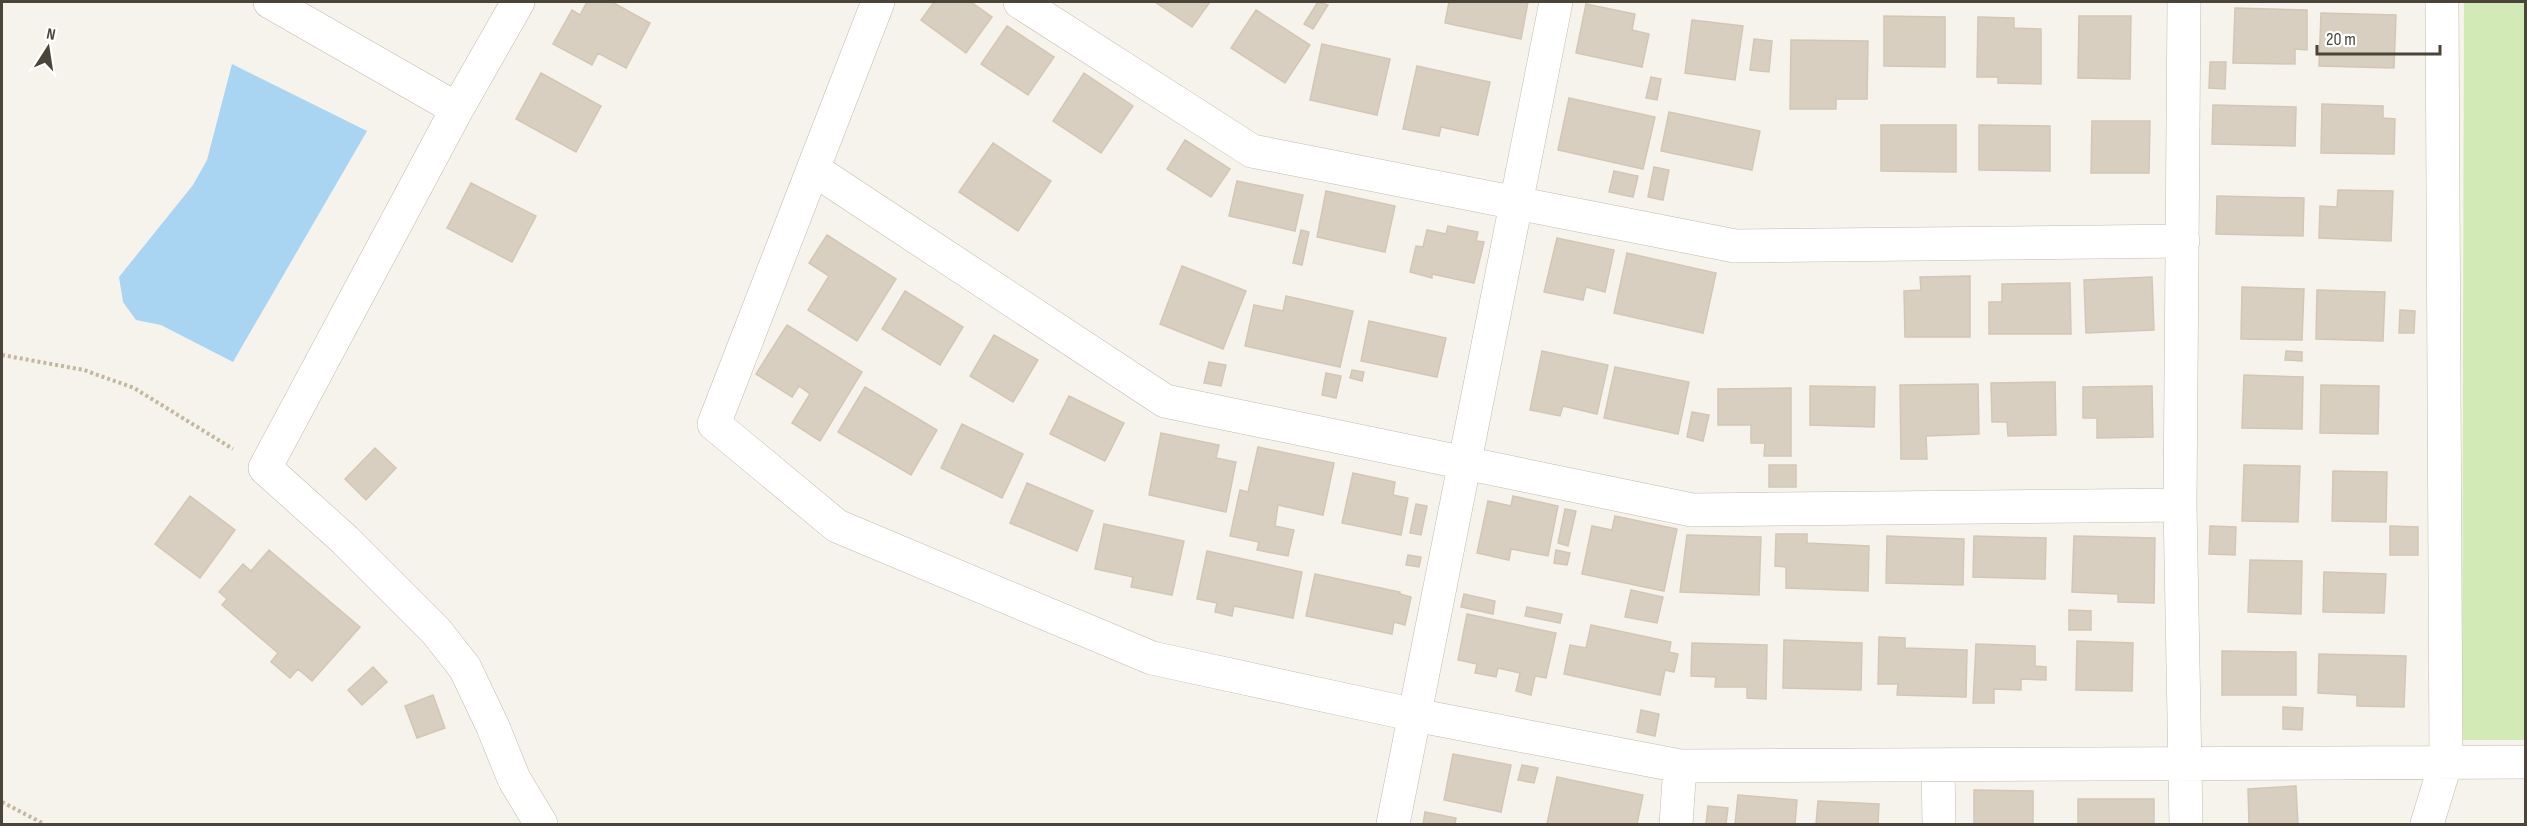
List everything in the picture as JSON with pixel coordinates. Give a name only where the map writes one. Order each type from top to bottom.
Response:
[{"type":"street","points":[[270,2],[457,109]]},
{"type":"street","points":[[518,2],[457,109],[265,468],[345,540],[436,631],[465,668],[514,778],[541,825]]},
{"type":"street","points":[[878,2],[714,424],[837,526],[1152,658],[1415,715],[1680,766],[2526,762]]},
{"type":"street","points":[[1020,2],[1252,151],[1735,246],[2183,241]]},
{"type":"street","points":[[1392,825],[1556,2]]},
{"type":"street","points":[[2184,2],[2180,506],[2186,825]]},
{"type":"street","points":[[2427,825],[2446,762],[2442,2]]},
{"type":"street","points":[[813,169],[1165,401],[1692,510],[2180,506]]},
{"type":"street","points":[[1676,825],[1680,766]]},
{"type":"street","points":[[1938,766],[1939,825]]},
{"type":"path","points":[[2,355],[84,370],[134,388],[265,468]]},
{"type":"path","points":[[2,802],[44,825]]},
{"type":"green space","points":[[2464,2],[2525,2],[2525,740],[2462,740]]},
{"type":"water","points":[[232,64],[367,131],[233,362],[161,325],[136,320],[123,302],[119,277],[193,185],[207,160]]},
{"type":"building","points":[[587,2],[612,2],[650,23],[626,68],[598,53],[592,65],[553,44],[572,10],[580,15]]},
{"type":"building","points":[[934,2],[971,2],[992,17],[966,53],[921,20]]},
{"type":"building","points":[[1155,2],[1210,2],[1192,27]]},
{"type":"building","points":[[1318,2],[1328,5],[1313,29],[1304,24]]},
{"type":"building","points":[[1449,2],[1528,2],[1521,39],[1445,23]]},
{"type":"building","points":[[1586,4],[1635,14],[1632,30],[1649,34],[1642,67],[1576,53]]},
{"type":"building","points":[[2235,8],[2307,10],[2307,50],[2295,49],[2295,64],[2233,63]]},
{"type":"building","points":[[1256,10],[1310,45],[1285,83],[1231,48]]},
{"type":"building","points":[[2321,13],[2396,15],[2394,68],[2319,66]]},
{"type":"building","points":[[1884,16],[1945,17],[1945,67],[1884,66]]},
{"type":"building","points":[[2079,16],[2131,16],[2130,79],[2078,78]]},
{"type":"building","points":[[1978,17],[2014,18],[2014,28],[2041,29],[2041,84],[1998,83],[1998,77],[1977,77]]},
{"type":"building","points":[[1692,20],[1743,26],[1735,80],[1685,73]]},
{"type":"building","points":[[1007,26],[1054,57],[1028,95],[981,64]]},
{"type":"building","points":[[1754,39],[1772,41],[1769,72],[1750,70]]},
{"type":"building","points":[[1791,40],[1868,41],[1867,99],[1836,99],[1836,109],[1790,109]]},
{"type":"building","points":[[1322,44],[1390,59],[1377,115],[1310,100]]},
{"type":"building","points":[[2210,62],[2226,62],[2225,89],[2209,88]]},
{"type":"building","points":[[1417,66],[1490,82],[1478,135],[1441,127],[1439,136],[1403,129]]},
{"type":"building","points":[[541,73],[601,106],[576,152],[516,119]]},
{"type":"building","points":[[1084,73],[1133,106],[1101,153],[1053,121]]},
{"type":"building","points":[[1651,77],[1661,79],[1657,100],[1646,98]]},
{"type":"building","points":[[1569,98],[1655,117],[1643,169],[1558,150]]},
{"type":"building","points":[[2322,104],[2383,106],[2383,118],[2395,119],[2394,154],[2321,153]]},
{"type":"building","points":[[2213,105],[2296,107],[2295,146],[2212,144]]},
{"type":"building","points":[[1669,112],[1760,131],[1752,170],[1661,151]]},
{"type":"building","points":[[2092,121],[2150,121],[2149,173],[2091,173]]},
{"type":"building","points":[[1881,125],[1956,125],[1956,172],[1881,171]]},
{"type":"building","points":[[1979,125],[2050,126],[2050,171],[1979,170]]},
{"type":"building","points":[[1185,140],[1230,169],[1211,197],[1167,169]]},
{"type":"building","points":[[993,143],[1051,181],[1018,231],[959,192]]},
{"type":"building","points":[[1654,167],[1669,170],[1663,200],[1648,197]]},
{"type":"building","points":[[1614,171],[1638,176],[1633,197],[1609,192]]},
{"type":"building","points":[[1237,181],[1303,195],[1295,231],[1229,216]]},
{"type":"building","points":[[471,183],[536,216],[512,262],[447,228]]},
{"type":"building","points":[[2338,190],[2393,191],[2391,241],[2319,238],[2320,206],[2337,207]]},
{"type":"building","points":[[1326,191],[1395,206],[1385,252],[1317,237]]},
{"type":"building","points":[[2217,196],[2304,198],[2303,236],[2216,234]]},
{"type":"building","points":[[1448,226],[1478,232],[1476,241],[1484,242],[1474,283],[1432,274],[1432,278],[1410,272],[1416,246],[1423,247],[1427,230],[1446,234]]},
{"type":"building","points":[[1301,230],[1309,232],[1302,265],[1293,263]]},
{"type":"building","points":[[827,235],[896,279],[857,341],[808,310],[829,276],[809,263]]},
{"type":"building","points":[[1557,238],[1614,250],[1605,292],[1586,287],[1583,300],[1544,292]]},
{"type":"building","points":[[1627,253],[1716,273],[1703,333],[1614,313]]},
{"type":"building","points":[[1182,266],[1246,291],[1223,349],[1160,324]]},
{"type":"building","points":[[1970,276],[1970,337],[1905,337],[1904,291],[1921,290],[1920,277]]},
{"type":"building","points":[[2152,277],[2154,330],[2086,333],[2084,280]]},
{"type":"building","points":[[2070,283],[2071,334],[1989,334],[1989,302],[2002,302],[2002,284]]},
{"type":"building","points":[[2242,287],[2304,289],[2302,340],[2241,339]]},
{"type":"building","points":[[2317,290],[2385,292],[2383,341],[2316,339]]},
{"type":"building","points":[[905,291],[963,327],[940,365],[882,329]]},
{"type":"building","points":[[1286,296],[1353,311],[1340,367],[1245,346],[1254,305],[1283,311]]},
{"type":"building","points":[[2400,310],[2415,311],[2414,333],[2399,333]]},
{"type":"building","points":[[1369,321],[1446,338],[1437,377],[1361,361]]},
{"type":"building","points":[[787,325],[862,372],[820,441],[792,423],[810,394],[799,386],[792,397],[756,374]]},
{"type":"building","points":[[994,335],[1038,360],[1013,402],[970,376]]},
{"type":"building","points":[[1542,351],[1608,365],[1597,414],[1563,406],[1560,416],[1530,410]]},
{"type":"building","points":[[2286,351],[2302,352],[2302,361],[2285,360]]},
{"type":"building","points":[[1209,362],[1226,365],[1221,386],[1204,383]]},
{"type":"building","points":[[1615,367],[1689,382],[1678,434],[1604,418]]},
{"type":"building","points":[[1352,370],[1364,372],[1362,381],[1350,378]]},
{"type":"building","points":[[1326,373],[1341,376],[1336,398],[1322,395]]},
{"type":"building","points":[[2244,375],[2303,377],[2302,429],[2242,428]]},
{"type":"building","points":[[2055,382],[2056,435],[2008,436],[2007,422],[1992,422],[1991,383]]},
{"type":"building","points":[[1978,384],[1979,434],[1926,436],[1927,459],[1901,459],[1900,385]]},
{"type":"building","points":[[2321,385],[2379,386],[2378,434],[2320,433]]},
{"type":"building","points":[[1810,386],[1875,387],[1874,427],[1810,425]]},
{"type":"building","points":[[2152,386],[2153,437],[2097,438],[2097,418],[2083,418],[2083,387]]},
{"type":"building","points":[[865,387],[937,430],[911,475],[838,432]]},
{"type":"building","points":[[1791,388],[1791,456],[1764,456],[1765,443],[1751,443],[1751,425],[1718,425],[1718,389]]},
{"type":"building","points":[[1069,396],[1124,423],[1105,461],[1050,434]]},
{"type":"building","points":[[1692,412],[1709,415],[1703,441],[1687,437]]},
{"type":"building","points":[[962,424],[1023,454],[1002,498],[941,468]]},
{"type":"building","points":[[1161,433],[1219,445],[1216,458],[1236,462],[1226,512],[1149,495]]},
{"type":"building","points":[[1258,447],[1334,463],[1323,515],[1278,505],[1275,526],[1294,530],[1288,556],[1257,550],[1259,542],[1230,536],[1240,490],[1248,492]]},
{"type":"building","points":[[375,448],[396,468],[366,500],[345,479]]},
{"type":"building","points":[[1769,465],[1796,465],[1796,487],[1769,487]]},
{"type":"building","points":[[2244,465],[2300,466],[2298,522],[2242,521]]},
{"type":"building","points":[[2333,471],[2387,472],[2386,522],[2332,521]]},
{"type":"building","points":[[1353,473],[1395,482],[1393,495],[1408,498],[1401,535],[1342,523]]},
{"type":"building","points":[[1027,483],[1093,511],[1077,551],[1010,523]]},
{"type":"building","points":[[190,496],[235,530],[200,578],[155,544]]},
{"type":"building","points":[[1513,496],[1558,506],[1548,556],[1511,549],[1509,560],[1477,553],[1488,501],[1511,506]]},
{"type":"building","points":[[1416,504],[1427,506],[1421,535],[1410,533]]},
{"type":"building","points":[[1565,509],[1576,511],[1568,546],[1558,543]]},
{"type":"building","points":[[1615,516],[1677,529],[1664,591],[1582,574],[1592,526],[1612,530]]},
{"type":"building","points":[[1104,524],[1184,541],[1172,595],[1131,587],[1133,577],[1095,569]]},
{"type":"building","points":[[2210,526],[2236,527],[2235,555],[2209,554]]},
{"type":"building","points":[[2390,526],[2418,527],[2418,555],[2390,555]]},
{"type":"building","points":[[1776,534],[1807,534],[1807,543],[1869,546],[1868,591],[1786,588],[1786,567],[1775,566]]},
{"type":"building","points":[[1687,535],[1761,537],[1759,595],[1680,592]]},
{"type":"building","points":[[1887,536],[1964,539],[1963,585],[1886,583]]},
{"type":"building","points":[[1974,536],[2046,538],[2045,579],[1973,577]]},
{"type":"building","points":[[2074,536],[2155,538],[2154,603],[2118,602],[2118,594],[2072,592]]},
{"type":"building","points":[[269,550],[360,627],[312,681],[298,669],[290,678],[271,662],[278,653],[222,605],[227,599],[219,592],[243,564],[251,571]]},
{"type":"building","points":[[1556,550],[1570,553],[1567,565],[1554,563]]},
{"type":"building","points":[[1207,551],[1302,572],[1293,618],[1234,606],[1232,616],[1215,612],[1217,603],[1197,599]]},
{"type":"building","points":[[1408,555],[1421,557],[1419,567],[1406,565]]},
{"type":"building","points":[[2250,560],[2302,561],[2301,614],[2248,612]]},
{"type":"building","points":[[2324,572],[2386,574],[2384,613],[2323,612]]},
{"type":"building","points":[[1315,574],[1400,592],[1400,594],[1411,597],[1405,625],[1394,622],[1392,634],[1306,616]]},
{"type":"building","points":[[1631,590],[1663,597],[1657,623],[1625,617]]},
{"type":"building","points":[[1464,594],[1495,601],[1493,614],[1461,607]]},
{"type":"building","points":[[1527,607],[1562,614],[1560,623],[1525,616]]},
{"type":"building","points":[[2069,610],[2091,611],[2091,630],[2069,630]]},
{"type":"building","points":[[1467,614],[1556,633],[1546,678],[1535,676],[1531,695],[1516,691],[1520,673],[1498,668],[1496,677],[1475,673],[1477,664],[1458,660]]},
{"type":"building","points":[[1591,625],[1671,642],[1669,652],[1678,654],[1674,672],[1665,670],[1660,695],[1564,674],[1570,645],[1586,648]]},
{"type":"building","points":[[1879,637],[1905,638],[1905,648],[1967,650],[1966,697],[1897,695],[1898,684],[1878,684]]},
{"type":"building","points":[[1784,640],[1862,643],[1861,690],[1783,688]]},
{"type":"building","points":[[2077,641],[2133,643],[2132,691],[2076,690]]},
{"type":"building","points":[[1692,643],[1767,645],[1766,699],[1747,698],[1747,687],[1715,687],[1716,677],[1691,676]]},
{"type":"building","points":[[1976,644],[2035,646],[2035,666],[2046,667],[2046,680],[2021,679],[2021,690],[1994,689],[1994,703],[1973,703]]},
{"type":"building","points":[[2222,651],[2296,652],[2296,695],[2222,695]]},
{"type":"building","points":[[2319,654],[2406,656],[2404,707],[2357,706],[2357,695],[2318,693]]},
{"type":"building","points":[[373,667],[387,682],[362,705],[348,690]]},
{"type":"building","points":[[433,695],[445,728],[417,738],[405,706]]},
{"type":"building","points":[[2283,707],[2303,708],[2302,730],[2283,729]]},
{"type":"building","points":[[1641,710],[1659,714],[1655,736],[1637,732]]},
{"type":"building","points":[[1453,754],[1511,765],[1501,812],[1444,800]]},
{"type":"building","points":[[1522,765],[1538,768],[1534,783],[1518,780]]},
{"type":"building","points":[[1557,777],[1643,795],[1637,824],[1547,824]]},
{"type":"building","points":[[2296,786],[2298,824],[2249,824],[2248,789]]},
{"type":"building","points":[[1974,790],[2033,791],[2033,824],[1974,824]]},
{"type":"building","points":[[1738,795],[1797,800],[1795,824],[1735,824]]},
{"type":"building","points":[[2078,799],[2154,799],[2154,824],[2078,824]]},
{"type":"building","points":[[1818,801],[1879,804],[1878,824],[1816,824]]},
{"type":"building","points":[[1708,806],[1728,808],[1726,824],[1706,824]]},
{"type":"building","points":[[1425,812],[1456,818],[1455,824],[1423,824]]}]
